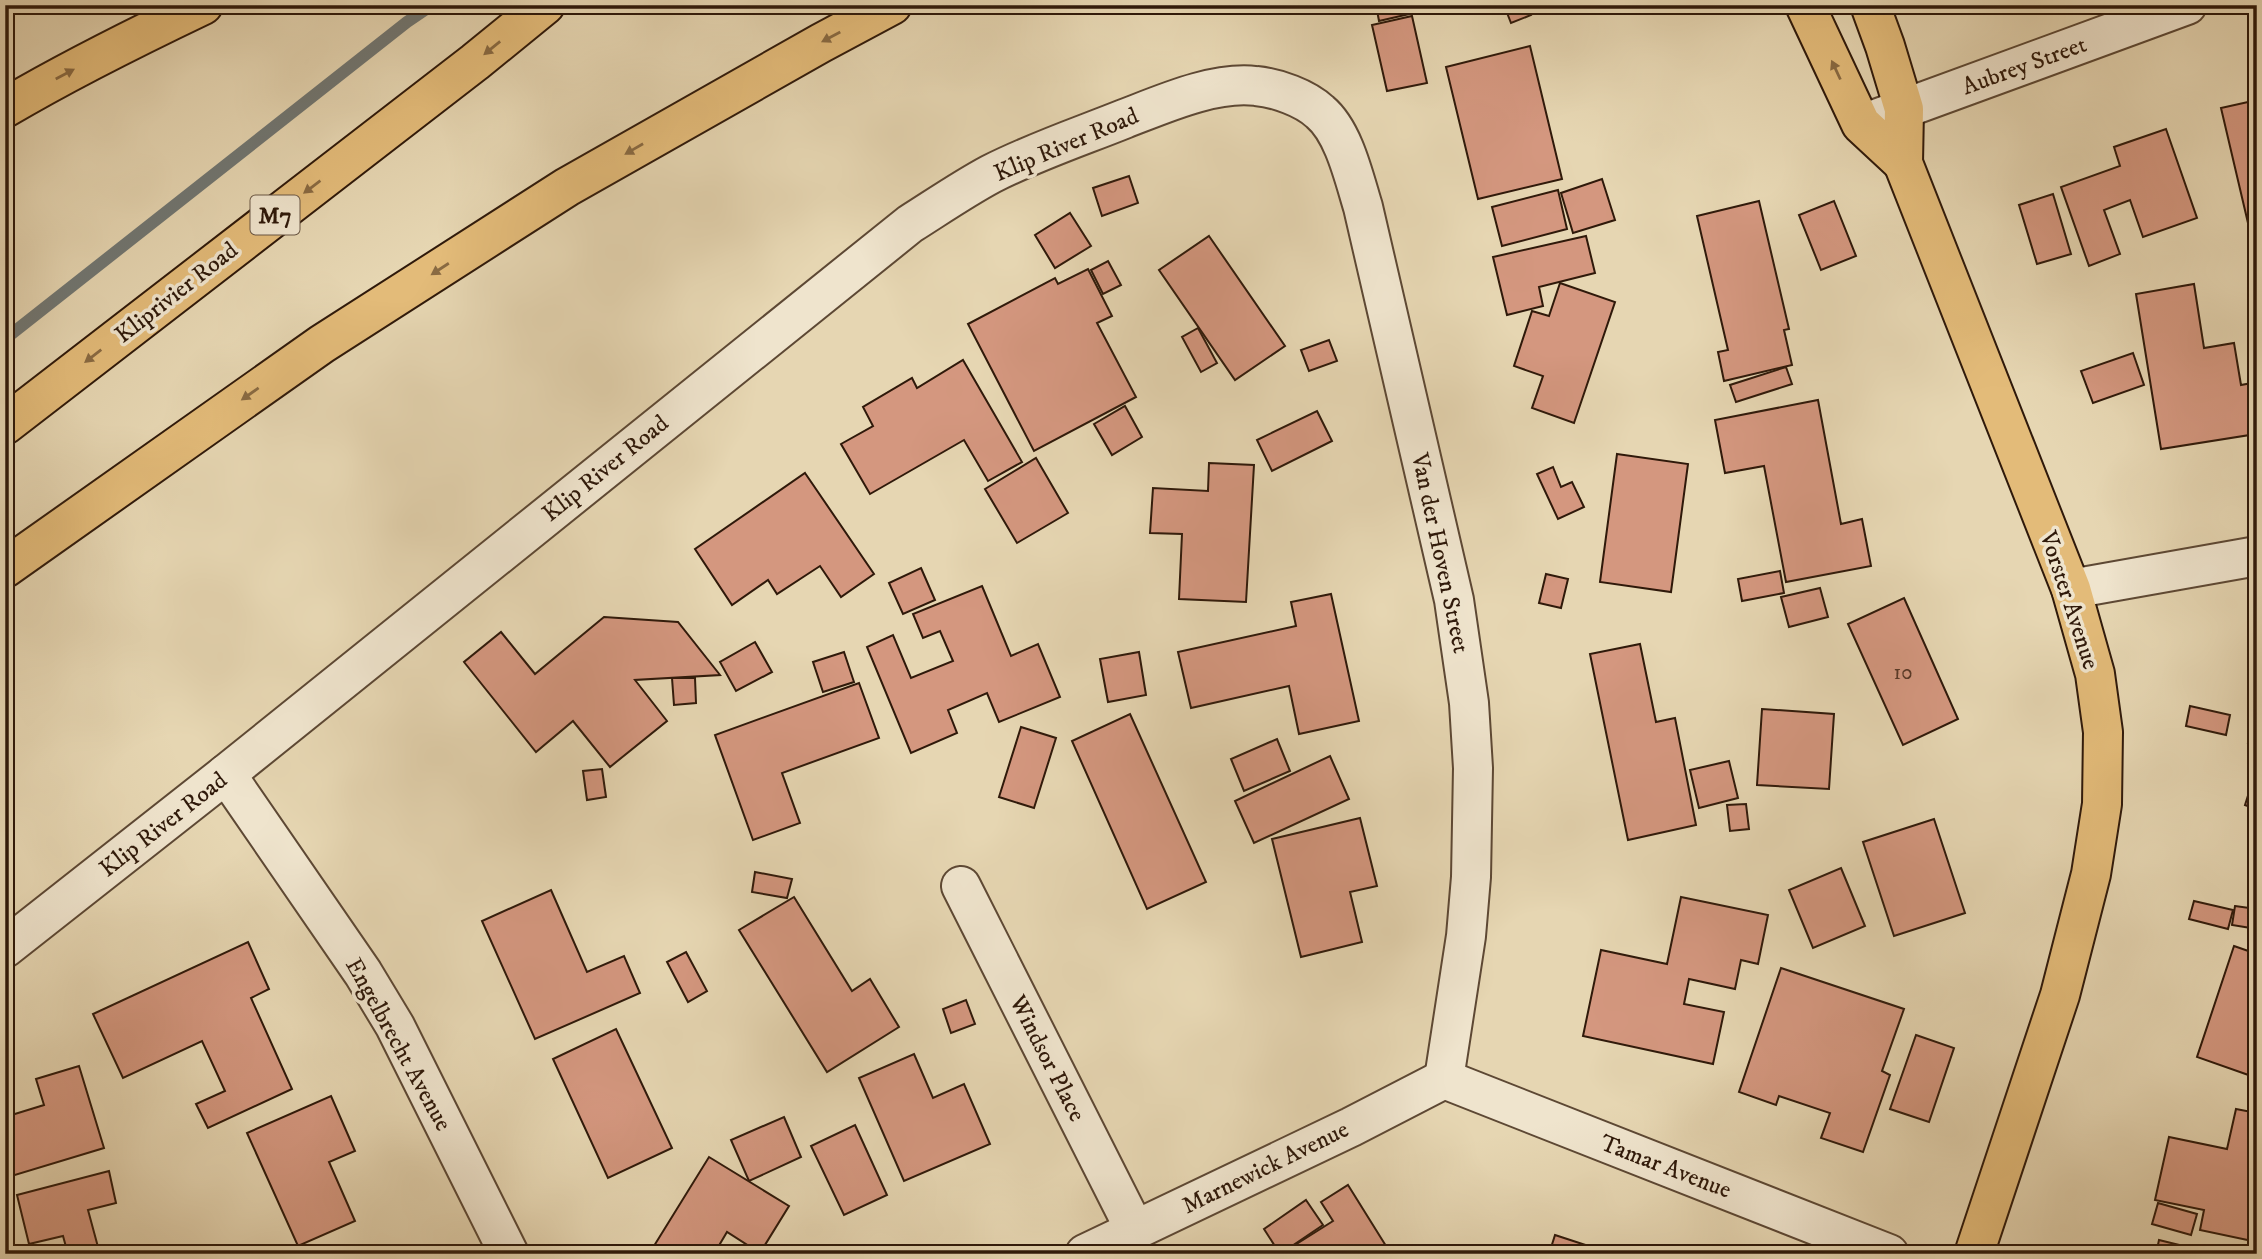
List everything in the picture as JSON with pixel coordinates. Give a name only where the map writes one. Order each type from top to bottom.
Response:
[{"type":"main road","points":[[5,108],[136,37],[203,5]]},
{"type":"main road","name":"Kliprivier Road","points":[[5,425],[545,5]]},
{"type":"main road","points":[[5,568],[322,344],[566,187],[892,5]]},
{"type":"main road","name":"Vorster Avenue","points":[[1805,5],[1861,124],[1903,163]]},
{"type":"main road","name":"Vorster Avenue","points":[[1870,5],[1904,109],[1903,163],[2071,589],[2095,674],[2103,732],[2102,804],[2091,874],[2060,995],[1974,1254]]},
{"type":"street","name":"Aubrey Street","points":[[1861,124],[2187,5]]},
{"type":"street","name":"Klip River Road","points":[[5,948],[910,225],[972,185],[1036,153],[1199,92],[1256,86]]},
{"type":"street","name":"Van der Hoven Street","points":[[1256,86],[1301,100],[1321,112],[1348,158],[1363,207],[1454,600],[1469,703],[1473,768],[1466,936],[1444,1079]]},
{"type":"street","points":[[2071,589],[2257,555]]},
{"type":"street","name":"Engelbrecht Avenue","points":[[226,774],[363,973],[395,1026],[509,1254]]},
{"type":"street","name":"Windsor Place","points":[[961,886],[1135,1230]]},
{"type":"street","name":"Marnewick Avenue","points":[[1086,1254],[1351,1127],[1444,1079]]},
{"type":"street","name":"Tamar Avenue","points":[[1444,1079],[1889,1254]]},
{"type":"building","points":[[1376,5],[1416,5],[1418,12],[1379,21]]},
{"type":"building","points":[[1504,5],[1527,5],[1531,15],[1511,23]]},
{"type":"building","points":[[1412,16],[1427,83],[1387,91],[1372,25]]},
{"type":"building","points":[[1530,46],[1562,179],[1478,199],[1446,67]]},
{"type":"building","points":[[2257,100],[2257,221],[2248,223],[2221,108]]},
{"type":"building","points":[[2166,129],[2197,218],[2143,237],[2130,200],[2104,210],[2120,254],[2089,266],[2061,187],[2120,166],[2114,147]]},
{"type":"building","points":[[1129,176],[1138,203],[1102,216],[1093,188]]},
{"type":"building","points":[[1602,179],[1615,220],[1573,233],[1561,193]]},
{"type":"building","points":[[1558,190],[1567,229],[1502,246],[1492,207]]},
{"type":"building","points":[[2053,194],[2071,254],[2037,264],[2019,205]]},
{"type":"building","points":[[1759,201],[1789,329],[1784,330],[1792,365],[1724,381],[1718,352],[1728,350],[1697,216]]},
{"type":"building","points":[[1834,201],[1856,256],[1821,270],[1799,215]]},
{"type":"building","points":[[1070,213],[1091,246],[1055,268],[1035,235]]},
{"type":"building","points":[[1209,236],[1285,346],[1235,380],[1159,270]]},
{"type":"building","points":[[1586,236],[1595,273],[1539,287],[1543,306],[1507,315],[1493,257]]},
{"type":"building","points":[[1108,261],[1121,285],[1103,294],[1091,270]]},
{"type":"building","points":[[1088,269],[1112,316],[1097,323],[1136,397],[1034,451],[968,324],[1055,278],[1058,284]]},
{"type":"building","points":[[1560,283],[1615,302],[1574,423],[1532,408],[1543,376],[1514,366],[1532,311],[1549,316]]},
{"type":"building","points":[[2194,284],[2204,348],[2234,343],[2241,385],[2257,382],[2257,478],[2250,435],[2161,449],[2136,294]]},
{"type":"building","points":[[1198,328],[1217,363],[1201,372],[1182,337]]},
{"type":"building","points":[[1329,340],[1337,361],[1309,371],[1301,350]]},
{"type":"building","points":[[2133,353],[2144,385],[2093,403],[2081,371]]},
{"type":"building","points":[[963,360],[1022,462],[988,481],[964,440],[870,494],[841,444],[873,426],[863,407],[912,378],[917,388]]},
{"type":"building","points":[[1786,367],[1792,384],[1736,402],[1730,385]]},
{"type":"building","points":[[1818,400],[1841,524],[1862,519],[1871,566],[1786,582],[1764,466],[1725,473],[1715,420]]},
{"type":"building","points":[[1125,406],[1142,437],[1112,455],[1094,424]]},
{"type":"building","points":[[1317,411],[1332,441],[1272,471],[1257,440]]},
{"type":"building","points":[[1617,454],[1688,464],[1671,592],[1600,582]]},
{"type":"building","points":[[1036,458],[1068,513],[1017,543],[985,489]]},
{"type":"building","points":[[1209,463],[1254,465],[1246,602],[1179,599],[1182,534],[1150,533],[1153,488],[1208,491]]},
{"type":"building","points":[[1553,467],[1561,487],[1572,482],[1584,507],[1558,519],[1537,474]]},
{"type":"building","points":[[805,473],[874,574],[841,597],[820,566],[777,594],[768,580],[732,605],[695,549]]},
{"type":"building","points":[[921,568],[935,600],[903,614],[889,583]]},
{"type":"building","points":[[1780,571],[1784,593],[1742,601],[1738,579]]},
{"type":"building","points":[[1546,574],[1568,579],[1561,608],[1539,603]]},
{"type":"building","points":[[982,586],[1011,656],[1038,644],[1060,697],[999,722],[987,693],[948,710],[957,733],[911,753],[867,647],[893,635],[911,678],[953,661],[940,631],[923,638],[913,614]]},
{"type":"building","points":[[1820,588],[1828,617],[1789,627],[1781,597]]},
{"type":"building","points":[[1331,594],[1359,721],[1299,734],[1289,686],[1191,708],[1178,652],[1296,626],[1291,602]]},
{"type":"building","points":[[1904,598],[1958,719],[1903,745],[1848,624]]},
{"type":"building","points":[[604,617],[678,622],[720,675],[635,680],[667,721],[610,767],[573,721],[536,752],[464,662],[501,632],[535,674]]},
{"type":"building","points":[[755,642],[772,672],[736,691],[720,662]]},
{"type":"building","points":[[1640,644],[1656,722],[1675,718],[1696,825],[1628,840],[1590,654]]},
{"type":"building","points":[[844,652],[854,682],[823,692],[813,662]]},
{"type":"building","points":[[1139,652],[1146,695],[1108,702],[1100,659]]},
{"type":"building","points":[[672,678],[695,678],[696,703],[674,705]]},
{"type":"building","points":[[859,683],[879,738],[782,773],[800,823],[753,840],[715,735]]},
{"type":"building","points":[[2257,702],[2257,745],[2248,743]]},
{"type":"building","points":[[2190,706],[2230,715],[2226,735],[2186,726]]},
{"type":"building","points":[[1762,709],[1834,714],[1829,789],[1757,785]]},
{"type":"building","points":[[1130,714],[1206,882],[1147,909],[1072,741]]},
{"type":"building","points":[[1021,727],[1056,738],[1034,808],[999,797]]},
{"type":"building","points":[[1277,739],[1290,771],[1244,791],[1231,759]]},
{"type":"building","points":[[1330,756],[1349,799],[1254,843],[1235,801]]},
{"type":"building","points":[[1729,761],[1738,798],[1699,808],[1690,770]]},
{"type":"building","points":[[2257,767],[2257,809],[2245,805]]},
{"type":"building","points":[[602,769],[606,797],[587,800],[583,771]]},
{"type":"building","points":[[1746,804],[1749,829],[1730,831],[1727,805]]},
{"type":"building","points":[[1360,818],[1377,886],[1350,892],[1362,942],[1301,957],[1272,839]]},
{"type":"building","points":[[1934,819],[1965,913],[1894,936],[1863,842]]},
{"type":"building","points":[[1841,868],[1865,926],[1813,948],[1789,890]]},
{"type":"building","points":[[755,872],[792,879],[787,898],[752,892]]},
{"type":"building","points":[[551,890],[587,972],[624,956],[640,993],[535,1039],[482,921]]},
{"type":"building","points":[[794,897],[852,991],[870,979],[899,1027],[827,1072],[739,930]]},
{"type":"building","points":[[1681,897],[1768,915],[1758,964],[1741,960],[1735,989],[1689,979],[1684,1004],[1724,1012],[1713,1064],[1583,1036],[1601,950],[1667,964]]},
{"type":"building","points":[[2194,901],[2233,910],[2228,929],[2189,919]]},
{"type":"building","points":[[2235,906],[2257,909],[2257,929],[2232,925]]},
{"type":"building","points":[[248,942],[269,989],[251,998],[292,1089],[208,1128],[196,1104],[225,1091],[202,1041],[123,1078],[93,1014]]},
{"type":"building","points":[[2234,946],[2257,954],[2257,1078],[2197,1057]]},
{"type":"building","points":[[686,952],[707,991],[688,1002],[667,962]]},
{"type":"building","points":[[1781,968],[1904,1009],[1882,1071],[1890,1075],[1863,1152],[1821,1138],[1830,1113],[1779,1096],[1776,1105],[1739,1092]]},
{"type":"building","points":[[966,1000],[975,1024],[951,1033],[943,1009]]},
{"type":"building","points":[[616,1029],[672,1148],[608,1178],[553,1059]]},
{"type":"building","points":[[1916,1035],[1954,1048],[1929,1122],[1890,1109]]},
{"type":"building","points":[[914,1054],[933,1098],[964,1084],[990,1144],[904,1181],[859,1078]]},
{"type":"building","points":[[79,1066],[104,1148],[5,1178],[5,1117],[44,1105],[36,1079]]},
{"type":"building","points":[[331,1096],[355,1151],[329,1162],[355,1221],[298,1246],[247,1133]]},
{"type":"building","points":[[2236,1109],[2257,1113],[2257,1242],[2200,1230],[2204,1210],[2155,1200],[2169,1137],[2227,1149]]},
{"type":"building","points":[[784,1117],[801,1157],[749,1181],[731,1140]]},
{"type":"building","points":[[855,1125],[887,1195],[844,1215],[811,1146]]},
{"type":"building","points":[[709,1157],[789,1206],[760,1253],[727,1232],[714,1254],[649,1254]]},
{"type":"building","points":[[109,1171],[116,1203],[88,1210],[98,1247],[68,1254],[63,1236],[29,1244],[17,1195]]},
{"type":"building","points":[[1348,1185],[1391,1254],[1289,1254],[1287,1250],[1333,1221],[1321,1202]]},
{"type":"building","points":[[1306,1200],[1323,1225],[1280,1254],[1264,1229]]},
{"type":"building","points":[[2158,1203],[2197,1214],[2191,1235],[2152,1224]]},
{"type":"building","points":[[1555,1235],[1610,1253],[1610,1254],[1549,1254]]},
{"type":"building","points":[[2159,1240],[2216,1254],[2156,1254]]},
{"type":"waterway","points":[[5,339],[432,5]]}]
